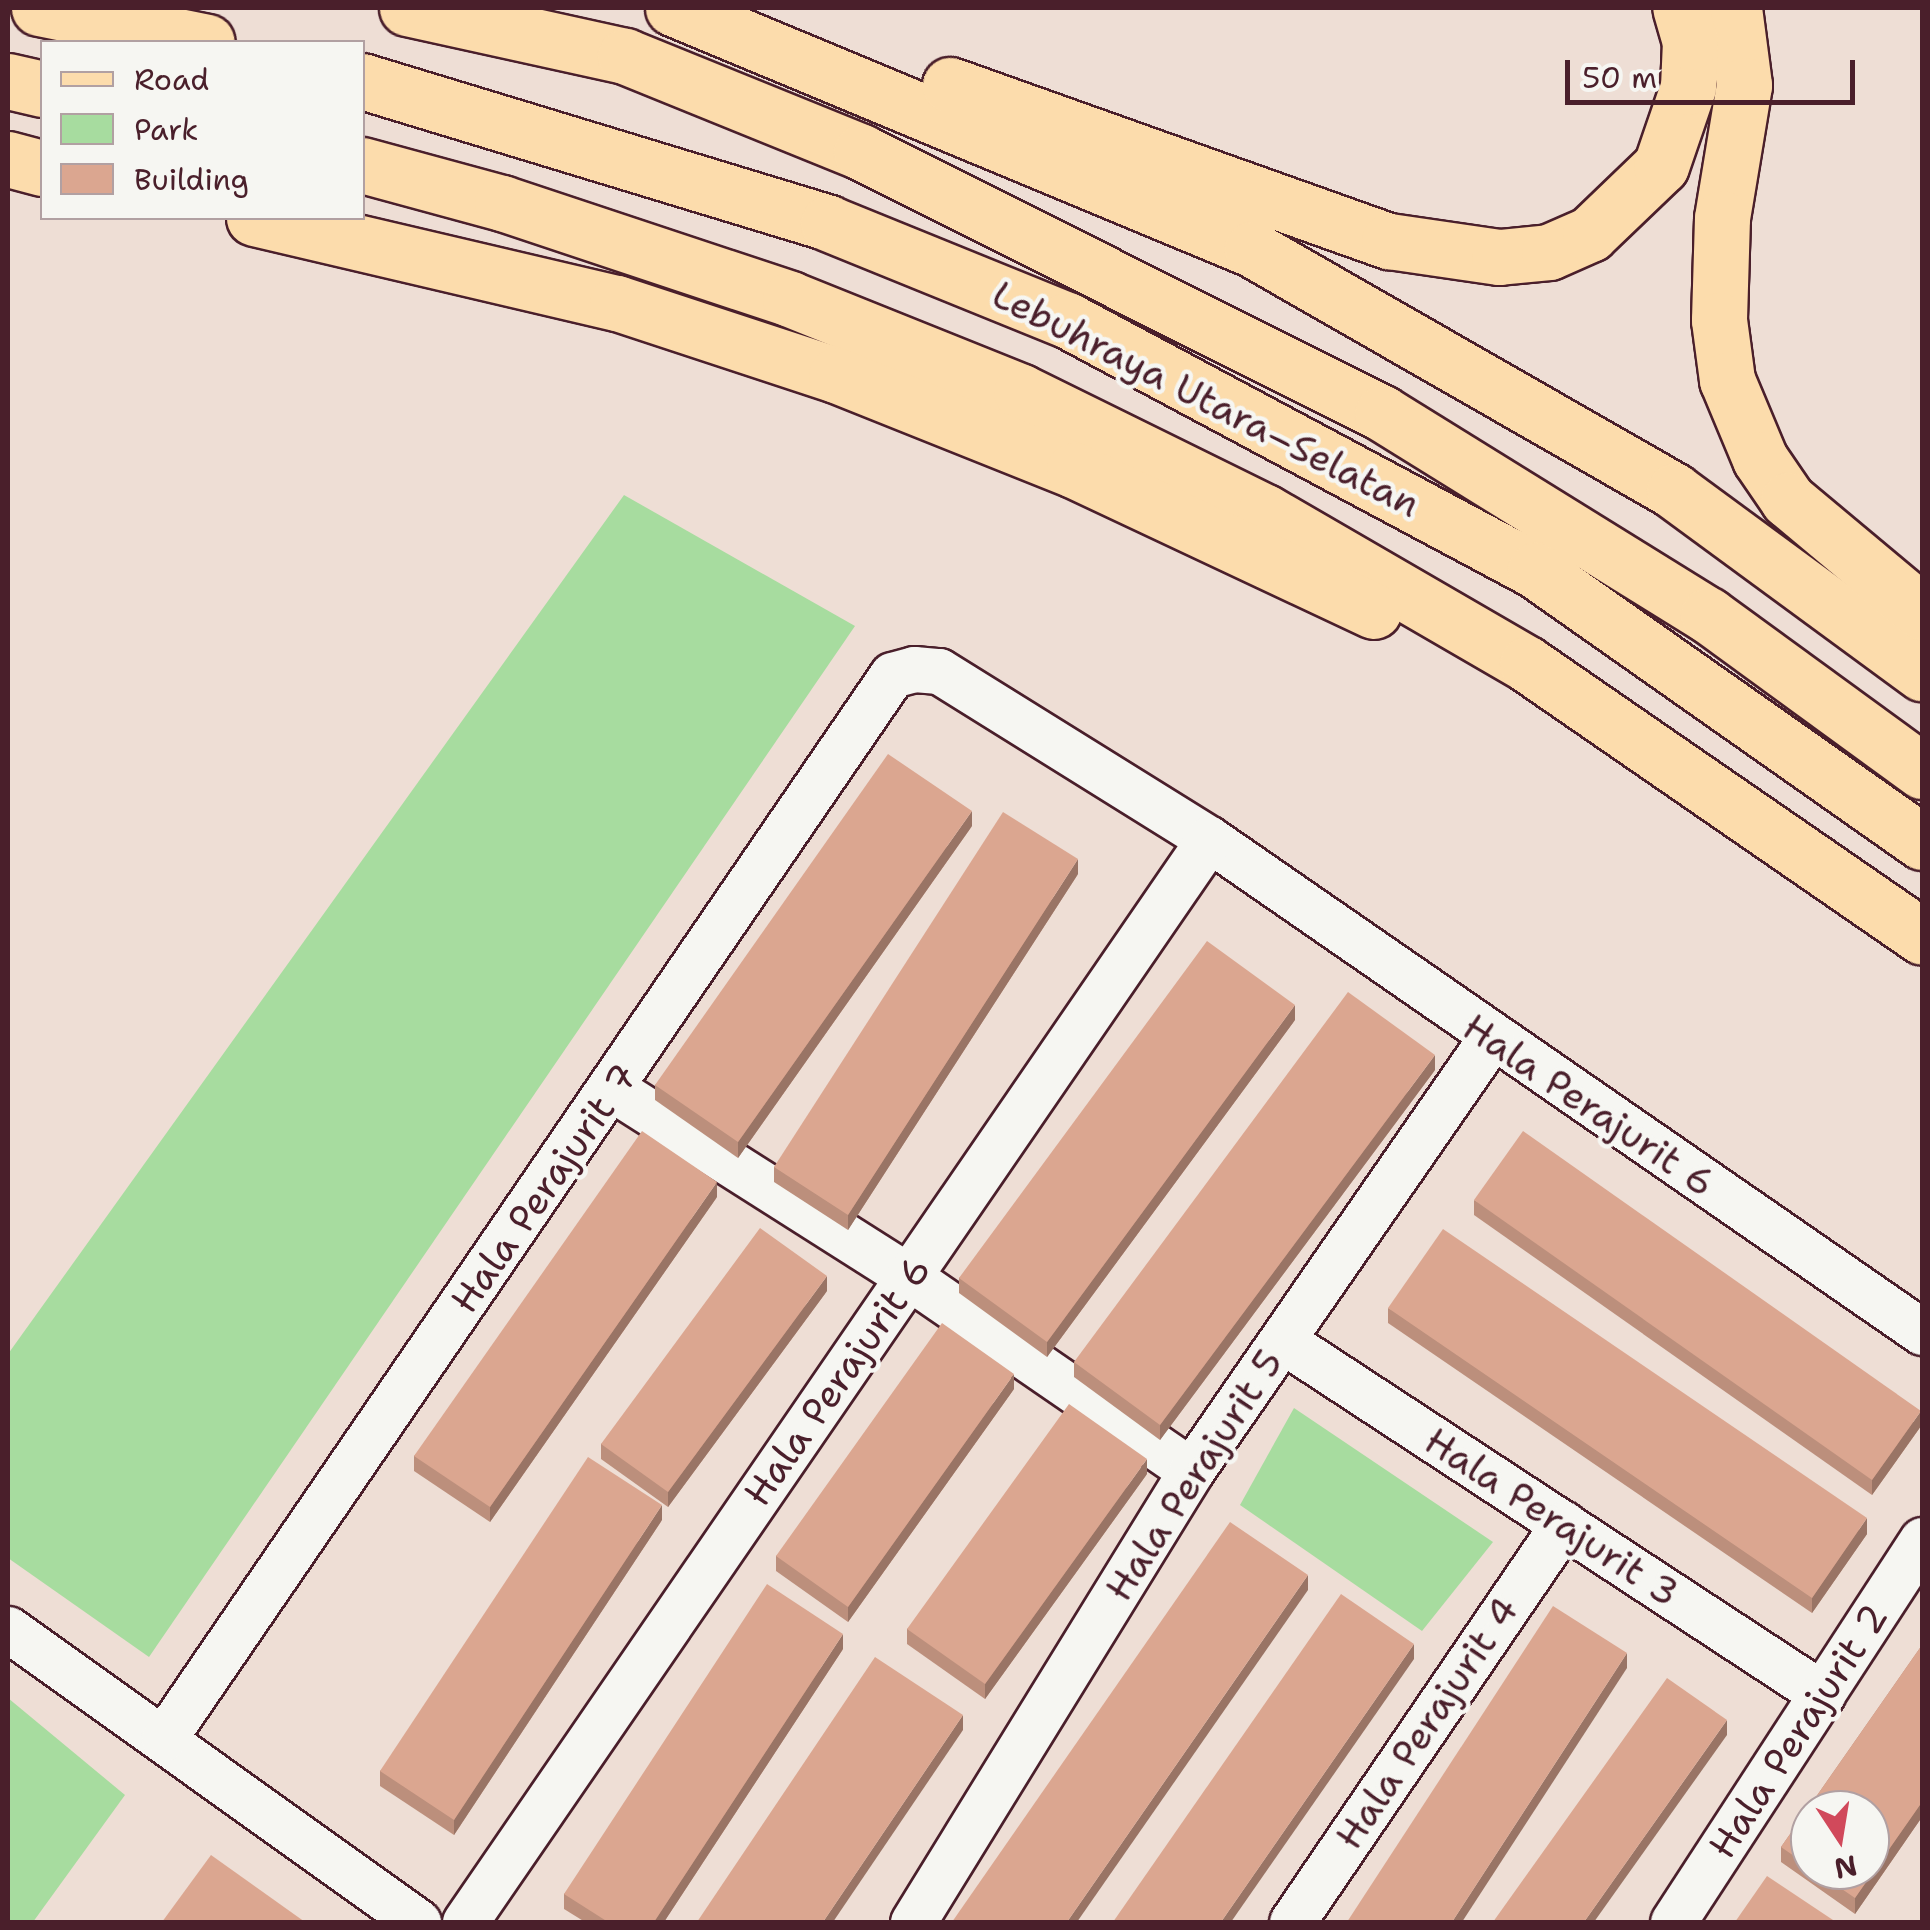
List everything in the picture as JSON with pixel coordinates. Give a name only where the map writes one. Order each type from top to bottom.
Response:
[{"type":"main road","name":"Lebuhraya Utara–Selatan","points":[[407,8],[625,56],[862,152],[1382,413],[1708,615],[1922,771]]},
{"type":"main road","points":[[673,8],[1252,249],[1674,492],[1922,674]]},
{"type":"main road","points":[[689,8],[806,33],[1389,242],[1499,257],[1549,252],[1590,234],[1662,166],[1688,87],[1690,42],[1680,8]]},
{"type":"main road","points":[[1734,8],[1744,85],[1722,218],[1719,320],[1726,380],[1760,460],[1788,500],[1922,612]]},
{"type":"main road","points":[[45,9],[198,40]]},
{"type":"main road","name":"Lebuhraya Utara–Selatan","points":[[365,82],[828,223],[1067,320],[1535,570],[1922,842]]},
{"type":"main road","points":[[8,160],[40,168]]},
{"type":"main road","points":[[365,167],[502,202],[790,299],[1022,392],[1265,512],[1527,664],[1922,937]]},
{"type":"main road","points":[[263,220],[617,303],[836,375],[1074,470],[1376,612],[1527,664]]},
{"type":"street","name":"Hala Perajurit 6","points":[[940,671],[1209,839],[1491,1038],[1922,1332]]},
{"type":"street","name":"Hala Perajurit 7","points":[[164,1738],[614,1089],[892,675],[940,671]]},
{"type":"street","name":"Hala Perajurit 6","points":[[465,1922],[1209,839]]},
{"type":"street","name":"Hala Perajurit 5","points":[[913,1922],[1191,1471],[1491,1038]]},
{"type":"street","points":[[614,1089],[908,1277],[1191,1471]]},
{"type":"street","name":"Hala Perajurit 3","points":[[1282,1340],[1822,1694]]},
{"type":"street","name":"Hala Perajurit 4","points":[[1292,1922],[1563,1524]]},
{"type":"street","name":"Hala Perajurit 2","points":[[1674,1922],[1922,1540]]},
{"type":"street","points":[[8,1629],[418,1922]]},
{"type":"green space","points":[[624,495],[855,626],[149,1657],[8,1558],[8,1354]]},
{"type":"green space","points":[[1294,1408],[1493,1542],[1422,1631],[1240,1505]]},
{"type":"green space","points":[[8,1698],[125,1795],[33,1922],[8,1922]]},
{"type":"building","points":[[888,754],[972,811],[738,1142],[655,1085]]},
{"type":"building","points":[[1003,812],[1078,859],[848,1215],[774,1167]]},
{"type":"building","points":[[1207,941],[1295,1005],[1047,1342],[959,1278]]},
{"type":"building","points":[[1348,992],[1435,1055],[1160,1425],[1074,1362]]},
{"type":"building","points":[[642,1131],[717,1182],[490,1507],[414,1456]]},
{"type":"building","points":[[1523,1131],[1921,1411],[1872,1480],[1474,1200]]},
{"type":"building","points":[[760,1228],[827,1276],[668,1492],[601,1444]]},
{"type":"building","points":[[1443,1229],[1867,1518],[1812,1598],[1388,1308]]},
{"type":"building","points":[[942,1323],[1014,1374],[848,1607],[776,1556]]},
{"type":"building","points":[[1069,1404],[1147,1459],[985,1684],[907,1629]]},
{"type":"building","points":[[588,1457],[662,1505],[454,1820],[380,1771]]},
{"type":"building","points":[[1230,1522],[1308,1575],[1067,1922],[952,1922]]},
{"type":"building","points":[[767,1584],[843,1634],[654,1922],[608,1922],[564,1894]]},
{"type":"building","points":[[1341,1594],[1414,1644],[1221,1922],[1113,1922]]},
{"type":"building","points":[[1553,1606],[1627,1653],[1452,1922],[1347,1922]]},
{"type":"building","points":[[1922,1645],[1922,1802],[1890,1848],[1890,1790],[1821,1790]]},
{"type":"building","points":[[875,1657],[963,1715],[823,1922],[697,1922]]},
{"type":"building","points":[[1667,1678],[1727,1720],[1584,1922],[1493,1922]]},
{"type":"building","points":[[1790,1834],[1790,1853],[1781,1847]]},
{"type":"building","points":[[211,1855],[305,1922],[162,1922]]},
{"type":"building","points":[[1767,1876],[1836,1922],[1735,1922]]},
{"type":"building","points":[[1843,1890],[1861,1890],[1855,1898]]}]
